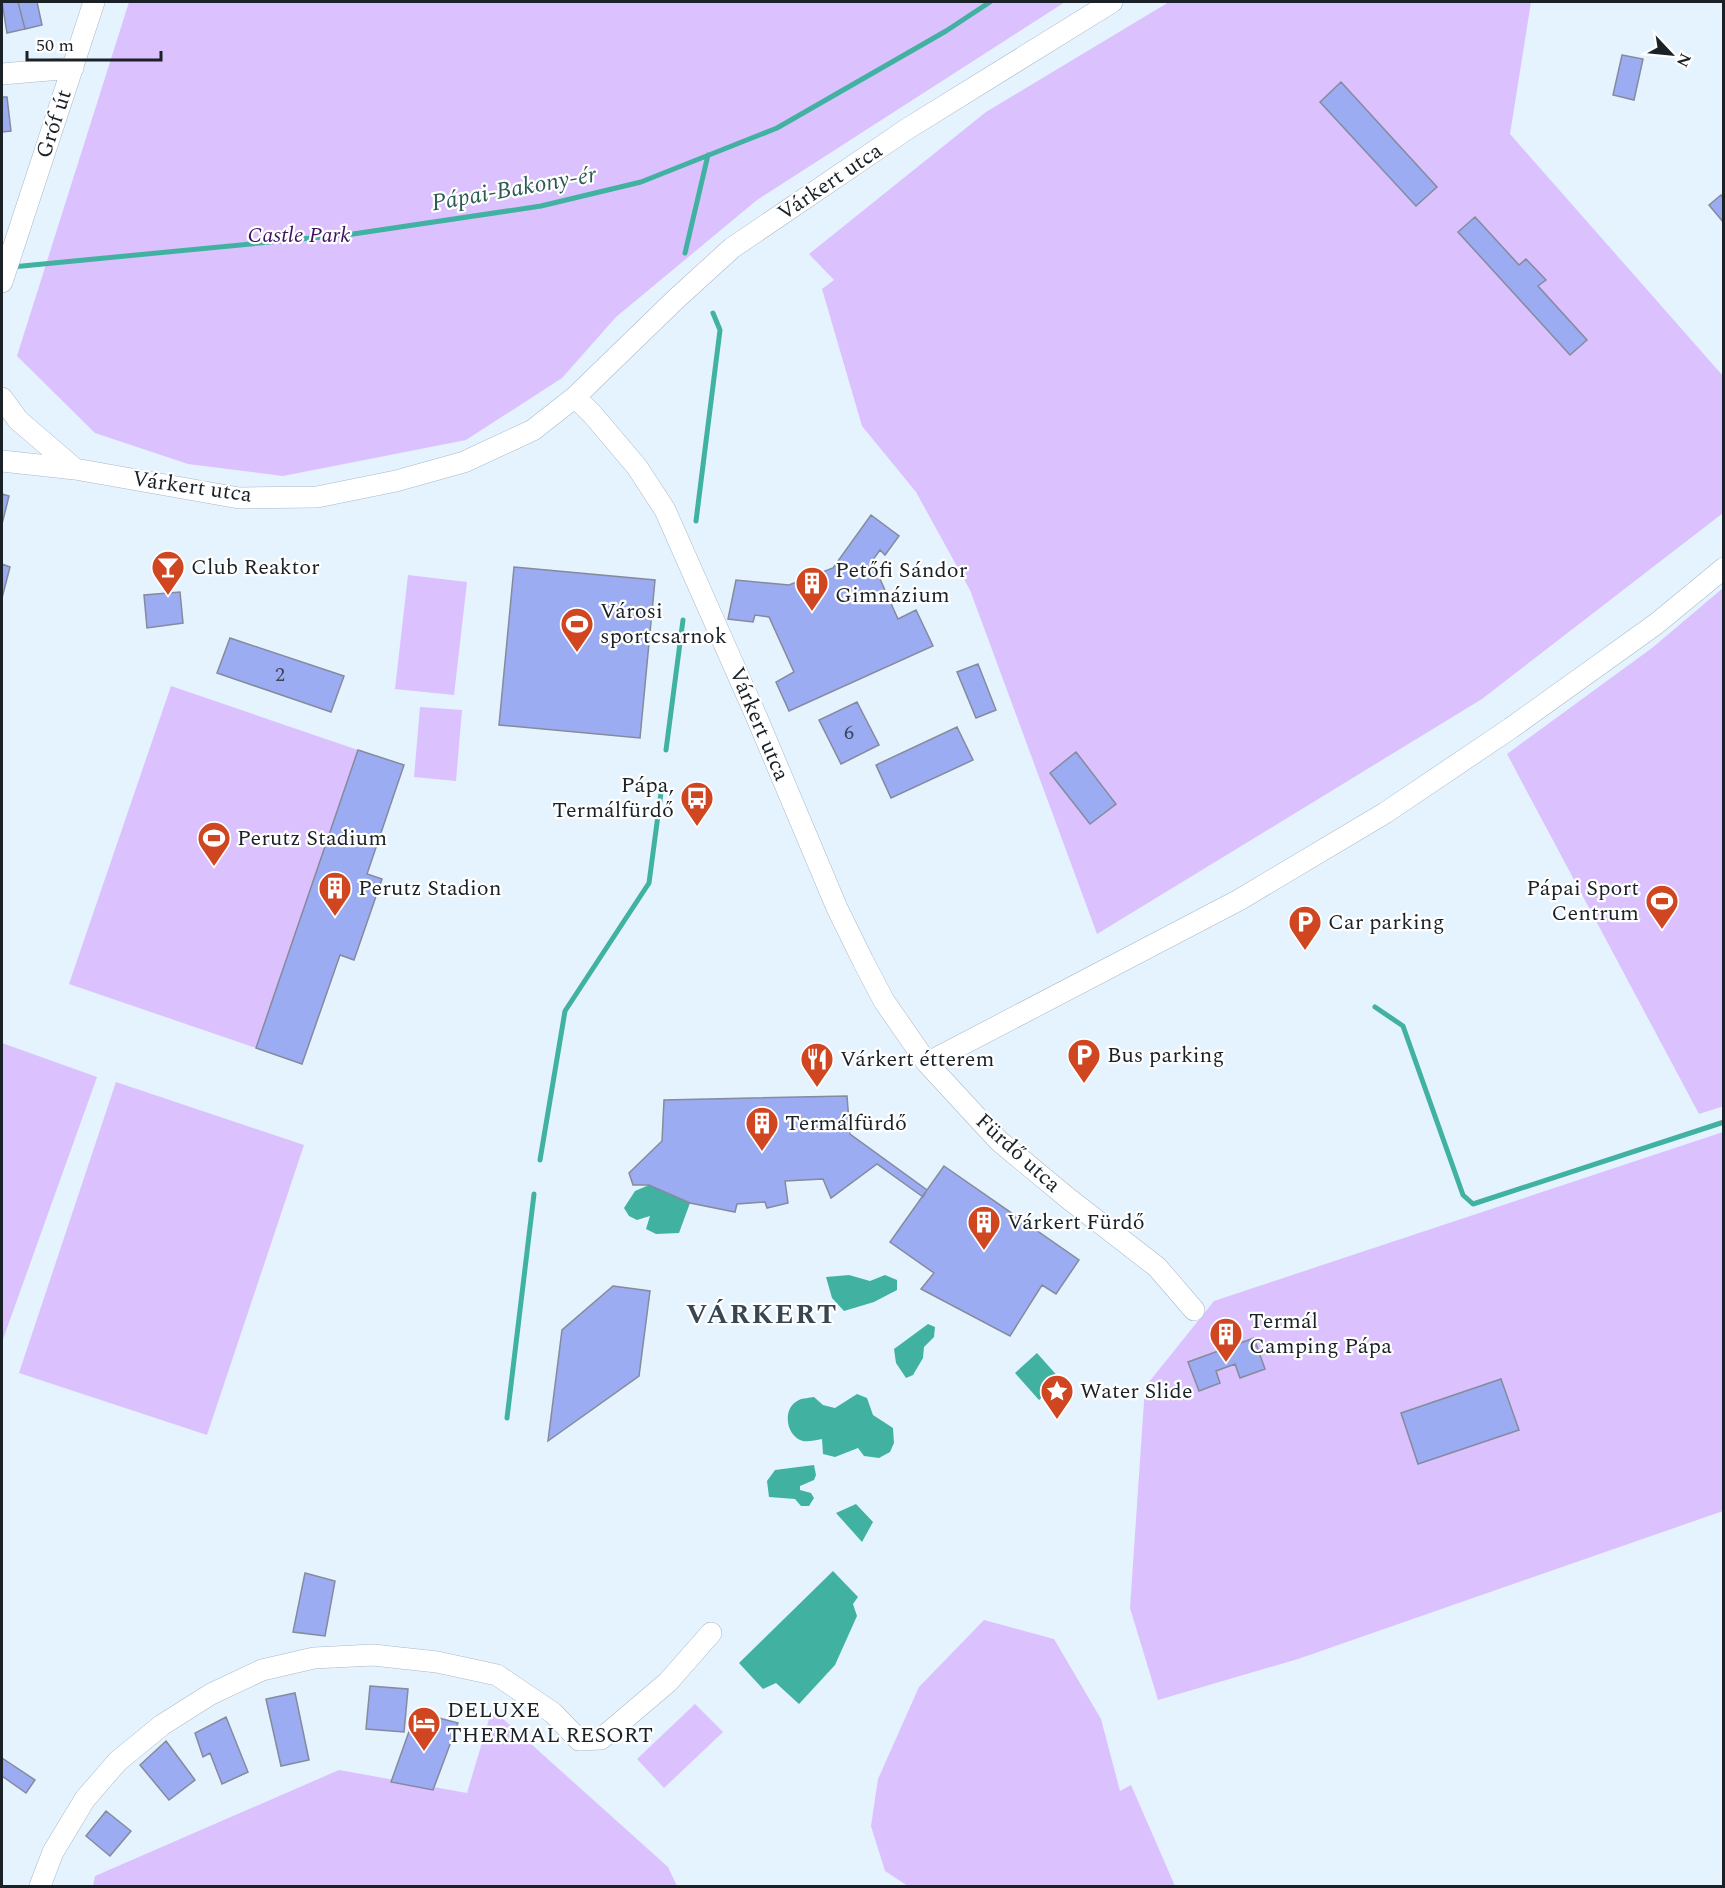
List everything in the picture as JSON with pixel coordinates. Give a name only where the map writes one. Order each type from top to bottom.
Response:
[{"type":"street","name":"Gróf út","points":[[2,282],[94,2]]},
{"type":"street","name":"Várkert utca","points":[[2,461],[75,469],[239,498],[317,497],[396,481],[464,462],[533,430],[575,397],[732,248],[907,129],[1112,2]]},
{"type":"street","points":[[2,74],[73,68]]},
{"type":"street","name":"Várkert utca","points":[[575,397],[593,414],[637,467],[665,510],[848,929],[884,1000],[927,1063]]},
{"type":"street","points":[[2,398],[18,420],[75,469]]},
{"type":"street","points":[[927,1063],[1239,900],[1385,813],[1512,729],[1656,624],[1724,568]]},
{"type":"street","name":"Fürdő utca","points":[[927,1063],[999,1141],[1157,1267],[1194,1310]]},
{"type":"street","points":[[40,1887],[53,1852],[85,1799],[118,1761],[162,1725],[210,1694],[262,1670],[314,1658],[361,1655],[437,1662],[497,1675],[553,1713],[579,1740],[601,1740],[668,1682],[711,1633]]},
{"type":"green space","name":"Castle Park","points":[[129,2],[1065,2],[757,200],[616,317],[562,378],[466,440],[283,476],[188,464],[95,433],[17,356]]},
{"type":"green space","points":[[1169,2],[1531,2],[1510,134],[1723,376],[1723,513],[1482,699],[1097,934],[970,590],[916,492],[862,426],[822,289],[834,280],[809,254],[986,112]]},
{"type":"green space","points":[[408,575],[467,582],[454,695],[395,689]]},
{"type":"green space","name":"Pápai Sport Centrum","points":[[1723,588],[1724,1106],[1699,1114],[1507,754],[1652,648]]},
{"type":"green space","name":"Perutz Stadium","points":[[171,686],[358,750],[256,1048],[69,984]]},
{"type":"green space","points":[[420,707],[462,710],[456,781],[414,777]]},
{"type":"green space","points":[[2,1043],[97,1077],[2,1342]]},
{"type":"green space","points":[[116,1082],[304,1145],[207,1435],[19,1373]]},
{"type":"green space","points":[[1723,1132],[1723,1511],[1298,1659],[1158,1700],[1130,1608],[1145,1387],[1214,1301]]},
{"type":"green space","points":[[984,1620],[1054,1639],[1101,1719],[1120,1791],[1131,1785],[1175,1886],[908,1886],[885,1871],[871,1826],[878,1779],[919,1687]]},
{"type":"green space","points":[[695,1704],[723,1732],[664,1788],[637,1759]]},
{"type":"green space","points":[[492,1709],[668,1867],[677,1886],[93,1886],[95,1876],[339,1770],[467,1793]]},
{"type":"shaded area","points":[[649,1185],[690,1203],[679,1233],[656,1234],[646,1229],[650,1216],[637,1220],[629,1216],[624,1208],[635,1191]]},
{"type":"shaded area","points":[[849,1275],[870,1281],[885,1275],[897,1280],[897,1290],[874,1302],[844,1311],[832,1298],[826,1277]]},
{"type":"shaded area","points":[[928,1324],[935,1327],[934,1337],[924,1347],[923,1358],[913,1375],[906,1378],[896,1363],[894,1349]]},
{"type":"shaded area","points":[[1037,1353],[1061,1380],[1039,1400],[1015,1373]]},
{"type":"shaded area","points":[[857,1394],[867,1398],[873,1415],[893,1428],[894,1443],[890,1452],[879,1458],[864,1456],[858,1448],[835,1457],[823,1454],[822,1439],[803,1441],[797,1438],[789,1428],[790,1409],[799,1400],[814,1397],[823,1405],[835,1408]]},
{"type":"shaded area","points":[[814,1465],[816,1475],[814,1480],[800,1486],[800,1490],[811,1493],[814,1498],[809,1506],[801,1506],[795,1499],[769,1497],[767,1481],[775,1470]]},
{"type":"shaded area","points":[[856,1504],[873,1522],[862,1542],[836,1513]]},
{"type":"shaded area","points":[[833,1571],[858,1597],[853,1604],[857,1616],[835,1665],[799,1704],[776,1683],[763,1689],[739,1663]]},
{"type":"building","points":[[2,2],[18,2],[25,29],[7,33]]},
{"type":"building","points":[[18,2],[37,2],[42,25],[25,29]]},
{"type":"building","points":[[1622,55],[1643,59],[1634,100],[1613,95]]},
{"type":"building","points":[[1341,82],[1437,187],[1416,206],[1320,102]]},
{"type":"building","points":[[2,97],[7,97],[11,131],[2,132]]},
{"type":"building","points":[[1721,195],[1724,198],[1724,223],[1709,205]]},
{"type":"building","points":[[1475,217],[1519,265],[1526,259],[1546,280],[1538,286],[1587,340],[1570,355],[1458,232]]},
{"type":"building","points":[[2,494],[9,496],[2,524]]},
{"type":"building","name":"Petőfi Sándor Gimnázium","points":[[871,515],[899,536],[885,555],[880,550],[872,561],[898,619],[916,610],[933,646],[789,711],[776,682],[794,672],[769,617],[755,615],[753,622],[728,619],[736,580],[789,585],[833,568]]},
{"type":"building","points":[[2,564],[10,567],[2,598]]},
{"type":"building","name":"Városi sportcsarnok","points":[[514,567],[655,580],[640,738],[499,725]]},
{"type":"building","points":[[180,592],[183,623],[147,628],[144,595]]},
{"type":"building","points":[[230,638],[344,676],[331,712],[217,673]]},
{"type":"building","points":[[978,664],[996,710],[976,718],[957,672]]},
{"type":"building","points":[[857,702],[879,745],[841,764],[819,720]]},
{"type":"building","points":[[957,727],[973,760],[891,798],[876,765]]},
{"type":"building","name":"Perutz Stadion","points":[[358,750],[404,765],[367,874],[382,879],[354,960],[340,955],[302,1064],[256,1048]]},
{"type":"building","points":[[1076,752],[1116,804],[1090,824],[1050,773]]},
{"type":"building","name":"Termálfürdő","points":[[847,1096],[850,1134],[927,1190],[923,1197],[877,1164],[831,1198],[823,1179],[785,1181],[788,1203],[767,1208],[765,1202],[737,1204],[735,1212],[690,1203],[649,1185],[633,1185],[629,1173],[662,1141],[664,1100]]},
{"type":"building","name":"Várkert Fürdő","points":[[944,1166],[1079,1260],[1056,1294],[1042,1285],[1010,1336],[921,1289],[934,1273],[890,1242]]},
{"type":"building","points":[[613,1286],[650,1291],[639,1376],[548,1441],[562,1330]]},
{"type":"building","name":"Termál Camping Pápa","points":[[1254,1338],[1265,1369],[1240,1378],[1235,1364],[1216,1371],[1220,1383],[1199,1391],[1188,1362]]},
{"type":"building","points":[[1501,1379],[1519,1430],[1418,1464],[1401,1413]]},
{"type":"building","points":[[305,1573],[335,1581],[325,1636],[293,1632]]},
{"type":"building","points":[[370,1686],[408,1689],[404,1732],[366,1729]]},
{"type":"building","points":[[295,1693],[309,1760],[281,1766],[266,1699]]},
{"type":"building","name":"DELUXE THERMAL RESORT","points":[[416,1712],[458,1723],[433,1790],[391,1782]]},
{"type":"building","points":[[226,1717],[248,1772],[222,1784],[210,1753],[203,1757],[195,1733]]},
{"type":"building","points":[[166,1741],[195,1780],[169,1800],[140,1765]]},
{"type":"building","points":[[2,1758],[35,1780],[26,1793],[2,1776]]},
{"type":"building","points":[[106,1811],[131,1831],[110,1856],[86,1836]]},
{"type":"waterway","name":"Pápai-Bakony-ér","points":[[12,267],[353,234],[541,206],[641,182],[777,128],[946,31],[990,2]]},
{"type":"waterway","points":[[685,253],[708,155]]},
{"type":"waterway","points":[[696,521],[720,330],[713,313]]},
{"type":"waterway","points":[[666,750],[683,620]]},
{"type":"waterway","points":[[540,1160],[565,1011],[649,883],[662,785]]},
{"type":"waterway","points":[[1375,1007],[1403,1026],[1463,1195],[1473,1204],[1724,1122]]},
{"type":"waterway","points":[[507,1418],[534,1194]]},
{"type":"place","name":"Club Reaktor","points":[[168,596]]},
{"type":"place","name":"Petőfi Sándor Gimnázium","points":[[812,612]]},
{"type":"place","name":"Városi sportcsarnok","points":[[577,653]]},
{"type":"place","name":"Pápa, Termálfürdő","points":[[697,827]]},
{"type":"place","name":"Perutz Stadium","points":[[214,867]]},
{"type":"place","name":"Perutz Stadion","points":[[335,917]]},
{"type":"place","name":"Pápai Sport Centrum","points":[[1662,930]]},
{"type":"place","name":"Car parking","points":[[1305,951]]},
{"type":"place","name":"Bus parking","points":[[1084,1084]]},
{"type":"place","name":"Várkert étterem","points":[[817,1088]]},
{"type":"place","name":"Termálfürdő","points":[[762,1152]]},
{"type":"place","name":"Várkert Fürdő","points":[[984,1251]]},
{"type":"place","name":"Termál Camping Pápa","points":[[1226,1363]]},
{"type":"place","name":"Water Slide","points":[[1057,1420]]},
{"type":"place","name":"DELUXE THERMAL RESORT","points":[[424,1752]]},
{"type":"district","name":"VÁRKERT","points":[[762,1314]]}]
